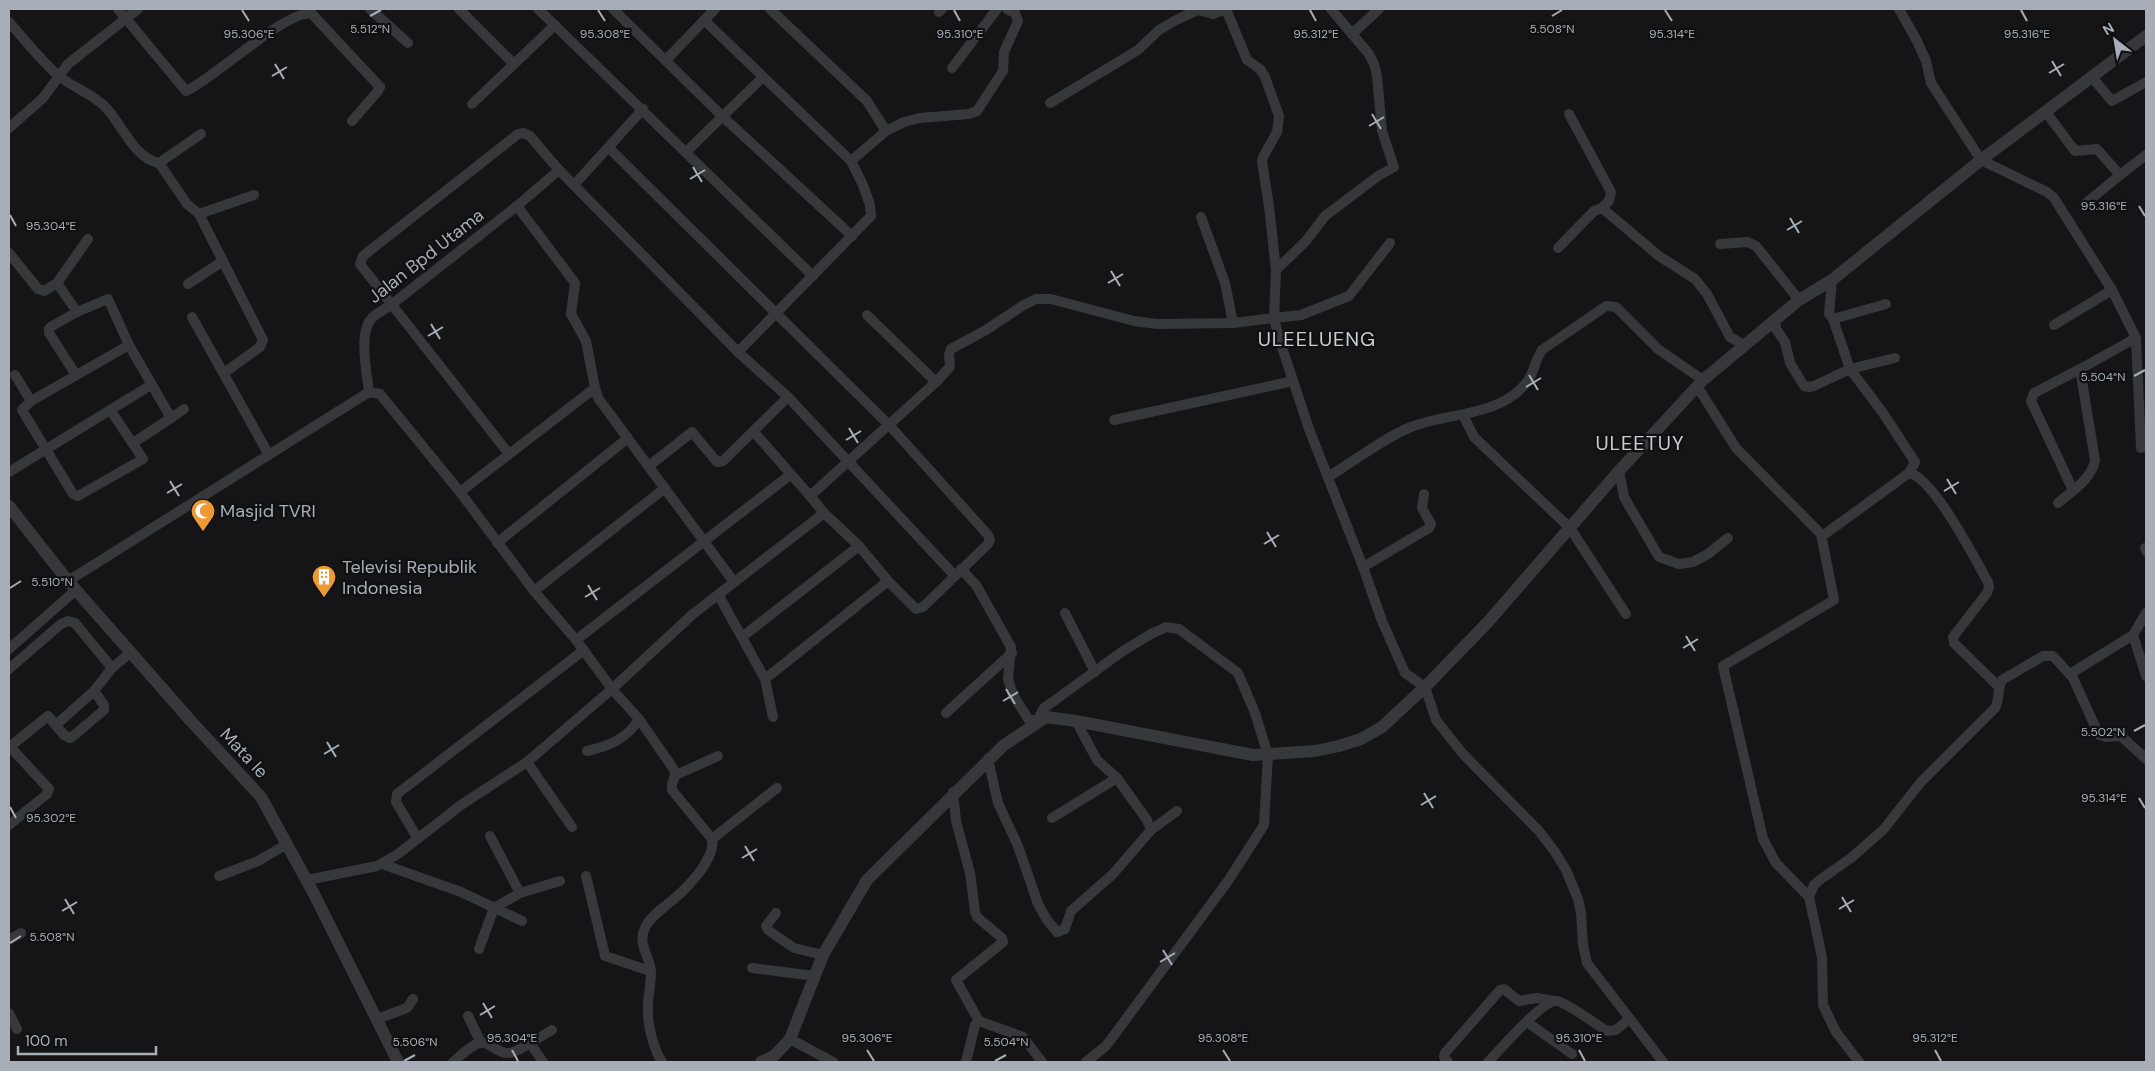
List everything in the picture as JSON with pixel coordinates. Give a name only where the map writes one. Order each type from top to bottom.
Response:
[{"type":"street","points":[[118,9],[184,90],[187,91],[251,44],[302,15],[312,14],[380,87],[352,121]]},
{"type":"street","points":[[9,128],[43,98],[68,64],[138,9]]},
{"type":"street","points":[[370,9],[408,43]]},
{"type":"street","points":[[459,9],[514,64]]},
{"type":"street","points":[[538,9],[687,151],[813,276]]},
{"type":"street","points":[[613,9],[722,116],[852,236]]},
{"type":"street","points":[[667,60],[715,9]]},
{"type":"street","points":[[770,9],[867,100],[886,131]]},
{"type":"street","points":[[952,68],[997,9]]},
{"type":"street","points":[[851,161],[886,131],[913,120],[969,114],[977,111],[1003,71],[1004,52],[1018,21],[1015,13],[1007,9]]},
{"type":"street","points":[[1050,103],[1138,50],[1159,30],[1195,11],[1206,10],[1213,14],[1226,9],[1247,60],[1260,69],[1265,77],[1279,116],[1277,132],[1263,156],[1262,162],[1276,270],[1274,318],[1292,381],[1382,621],[1405,673],[1425,687],[1436,720],[1463,754],[1539,830],[1555,852],[1566,870],[1578,899],[1586,959],[1663,1062]]},
{"type":"street","points":[[1276,270],[1306,241],[1325,216],[1378,176],[1394,167],[1382,131],[1377,76],[1374,64],[1331,9]]},
{"type":"street","points":[[1352,34],[1379,9]]},
{"type":"street","points":[[1898,9],[1918,40],[1926,61],[1931,83],[1981,160],[2047,192],[2054,198],[2112,290],[2136,338],[2141,448]]},
{"type":"street","points":[[704,20],[851,161],[864,185],[871,210],[870,216],[852,236],[738,352]]},
{"type":"street","points":[[9,22],[59,76],[104,106],[143,155],[152,162],[159,163],[201,134]]},
{"type":"street","points":[[472,104],[555,25]]},
{"type":"street","points":[[509,454],[360,266],[363,256],[518,134],[524,133],[530,136],[559,170],[738,352],[788,397],[958,572],[976,585],[1009,643],[1012,653],[1008,679],[1013,695],[1029,720],[1076,721],[1243,754],[1268,755],[1314,751],[1361,739],[1382,727],[1425,687],[1488,622],[1619,471],[1700,383],[1799,300],[1832,280],[1981,160],[2146,36]]},
{"type":"street","points":[[2091,76],[2112,101],[2146,82]]},
{"type":"street","points":[[687,151],[762,77]]},
{"type":"street","points":[[574,185],[643,109]]},
{"type":"street","points":[[2045,111],[2075,151],[2097,149],[2120,175]]},
{"type":"street","points":[[1558,248],[1594,211],[1602,208],[1609,201],[1610,189],[1569,114]]},
{"type":"street","points":[[609,148],[890,426],[990,538],[988,544],[919,609],[914,609],[859,546],[824,513],[754,432]]},
{"type":"street","points":[[2085,204],[2146,155]]},
{"type":"street","points":[[159,163],[187,204],[199,214],[262,340],[260,347],[224,373]]},
{"type":"street","name":"Jalan Bpd Utama","points":[[370,392],[365,351],[366,328],[372,318],[517,206],[559,170]]},
{"type":"street","points":[[199,214],[254,195]]},
{"type":"street","points":[[517,206],[575,283],[571,314],[586,341],[598,398],[734,582]]},
{"type":"street","points":[[1602,208],[1659,256],[1695,279],[1707,294],[1730,337],[1744,345]]},
{"type":"street","points":[[1201,217],[1224,277],[1233,323]]},
{"type":"street","points":[[9,253],[40,290],[44,291],[57,283],[88,239]]},
{"type":"street","points":[[810,496],[890,426],[936,382],[950,367],[949,354],[951,349],[1036,299],[1051,299],[1146,323],[1233,323],[1301,315],[1349,296],[1390,242]]},
{"type":"street","points":[[1720,244],[1748,242],[1756,246],[1799,300]]},
{"type":"street","points":[[188,284],[223,261]]},
{"type":"street","points":[[1821,534],[1825,534],[1909,473],[1914,467],[1914,459],[1850,369],[1833,319],[1829,314],[1832,280]]},
{"type":"street","points":[[57,283],[77,312]]},
{"type":"street","points":[[2054,325],[2112,290]]},
{"type":"street","points":[[76,375],[48,331],[52,326],[77,312],[106,299],[109,300],[151,385],[171,418]]},
{"type":"street","points":[[1833,319],[1886,304]]},
{"type":"street","points":[[1328,477],[1411,427],[1463,415],[1513,396],[1529,380],[1536,360],[1542,350],[1608,306],[1616,307],[1658,349],[1700,383],[1736,448],[1821,534],[1834,600],[1723,666],[1763,839],[1776,864],[1809,897],[1822,957],[1823,1005],[1836,1032],[1858,1062]]},
{"type":"street","points":[[867,315],[936,382]]},
{"type":"street","points":[[192,317],[269,455]]},
{"type":"street","points":[[1776,319],[1776,329],[1785,342],[1790,363],[1804,386],[1809,388],[1850,369],[1895,358]]},
{"type":"street","points":[[2073,490],[2031,401],[2034,393],[2136,338]]},
{"type":"street","points":[[111,411],[142,457],[141,462],[78,496],[74,494],[22,410],[31,402],[130,345]]},
{"type":"street","points":[[2058,503],[2089,476],[2094,469],[2095,460],[2080,369]]},
{"type":"street","points":[[15,375],[31,402]]},
{"type":"street","points":[[1114,420],[1292,381]]},
{"type":"street","points":[[9,472],[151,385]]},
{"type":"street","points":[[460,492],[595,388]]},
{"type":"street","points":[[9,649],[72,585],[269,455],[370,392],[380,394],[460,492],[534,591],[584,650],[612,689],[639,718],[673,766],[676,775]]},
{"type":"street","points":[[649,466],[691,432],[717,462],[720,462],[754,432],[788,397]]},
{"type":"street","points":[[133,443],[184,409]]},
{"type":"street","points":[[1463,415],[1474,437],[1570,528],[1626,614]]},
{"type":"street","points":[[497,543],[628,438]]},
{"type":"street","points":[[1619,471],[1624,497],[1659,556],[1678,564],[1692,562],[1708,554],[1728,538]]},
{"type":"street","points":[[1909,473],[1916,475],[1936,495],[1988,582],[1987,593],[1953,637],[1954,643],[1999,687]]},
{"type":"street","points":[[576,640],[790,475]]},
{"type":"street","points":[[534,591],[664,488]]},
{"type":"street","points":[[1363,567],[1429,528],[1431,524],[1422,508],[1424,494]]},
{"type":"street","name":"Mata Ie","points":[[11,513],[190,720],[256,791],[310,886],[398,1062]]},
{"type":"street","points":[[310,886],[382,864],[418,839],[461,805],[527,762],[612,689],[693,614],[719,596],[734,582],[824,513]]},
{"type":"street","points":[[742,637],[859,546]]},
{"type":"street","points":[[765,679],[888,581]]},
{"type":"street","points":[[719,596],[765,679],[773,717]]},
{"type":"street","points":[[1065,612],[1095,672]]},
{"type":"street","points":[[2070,674],[2133,635],[2146,613]]},
{"type":"street","points":[[9,669],[60,624],[68,621],[75,623],[112,668]]},
{"type":"street","points":[[1043,719],[1040,715],[1044,708],[1150,634],[1166,627],[1179,629],[1238,673],[1255,712],[1268,755],[1264,825],[1228,881],[1106,1046],[1086,1062]]},
{"type":"street","points":[[2133,635],[2146,676]]},
{"type":"street","points":[[418,839],[396,802],[397,794],[584,650]]},
{"type":"street","points":[[57,724],[94,691],[112,668],[131,652]]},
{"type":"street","points":[[946,714],[1012,653]]},
{"type":"street","points":[[1809,897],[1814,885],[1883,830],[1921,782],[1995,708],[2002,680],[2046,656],[2056,659],[2070,674],[2083,696],[2099,735],[2106,738],[2121,736],[2146,758]]},
{"type":"street","points":[[9,825],[47,794],[49,789],[13,750],[12,745],[45,717],[50,717],[64,735],[70,738],[104,710],[104,705],[94,691]]},
{"type":"street","points":[[587,751],[604,747],[620,740],[635,725],[639,718]]},
{"type":"street","points":[[761,1062],[774,1056],[790,1039],[823,955],[866,880],[988,759],[1004,745],[1043,719]]},
{"type":"street","points":[[1076,721],[1097,760],[1117,778],[1147,820],[1151,830]]},
{"type":"street","points":[[712,839],[672,790],[671,786],[676,775],[718,756]]},
{"type":"street","points":[[988,759],[998,803],[1018,846],[1038,904],[1047,920],[1057,932],[1065,929],[1072,911],[1113,874],[1151,830],[1177,811]]},
{"type":"street","points":[[527,762],[572,828]]},
{"type":"street","points":[[1052,818],[1117,778]]},
{"type":"street","points":[[662,1062],[648,1022],[650,971],[649,961],[642,942],[645,926],[683,891],[705,863],[710,853],[712,839],[777,788]]},
{"type":"street","points":[[953,792],[956,821],[967,858],[975,912],[977,917],[1002,938],[1003,942],[956,980],[979,1021],[1023,1037],[1042,1062]]},
{"type":"street","points":[[490,836],[520,893]]},
{"type":"street","points":[[219,876],[258,861],[287,844]]},
{"type":"street","points":[[382,864],[461,892],[522,921]]},
{"type":"street","points":[[586,876],[605,956],[650,971]]},
{"type":"street","points":[[479,949],[494,908],[520,893],[560,882]]},
{"type":"street","points":[[1798,885],[1814,885]]},
{"type":"street","points":[[776,913],[766,926],[768,930],[794,948],[823,955]]},
{"type":"street","points":[[9,940],[21,933]]},
{"type":"street","points":[[752,968],[815,976]]},
{"type":"street","points":[[1448,1062],[1444,1057],[1445,1053],[1500,990],[1504,989],[1519,1001],[1534,998],[1562,1002],[1607,1031],[1616,1030],[1629,1019]]},
{"type":"street","points":[[377,1020],[406,1008],[413,1000]]},
{"type":"street","points":[[1488,1062],[1536,1012],[1554,1001]]},
{"type":"street","points":[[9,1013],[17,1029]]},
{"type":"street","points":[[468,1016],[481,1043]]},
{"type":"street","points":[[966,1062],[975,1025],[979,1021]]},
{"type":"street","points":[[1527,1022],[1572,1054]]},
{"type":"street","points":[[453,1062],[467,1050],[481,1043],[489,1044],[497,1051],[507,1053],[530,1044],[552,1030]]},
{"type":"street","points":[[790,1039],[833,1062]]},
{"type":"street","points":[[530,1044],[543,1062]]},
{"type":"place","name":"Masjid TVRI","points":[[203,532]]},
{"type":"place","name":"Televisi Republik Indonesia","points":[[324,598]]},
{"type":"district","name":"ULEELUENG","points":[[1317,339]]},
{"type":"district","name":"ULEETUY","points":[[1640,443]]}]
